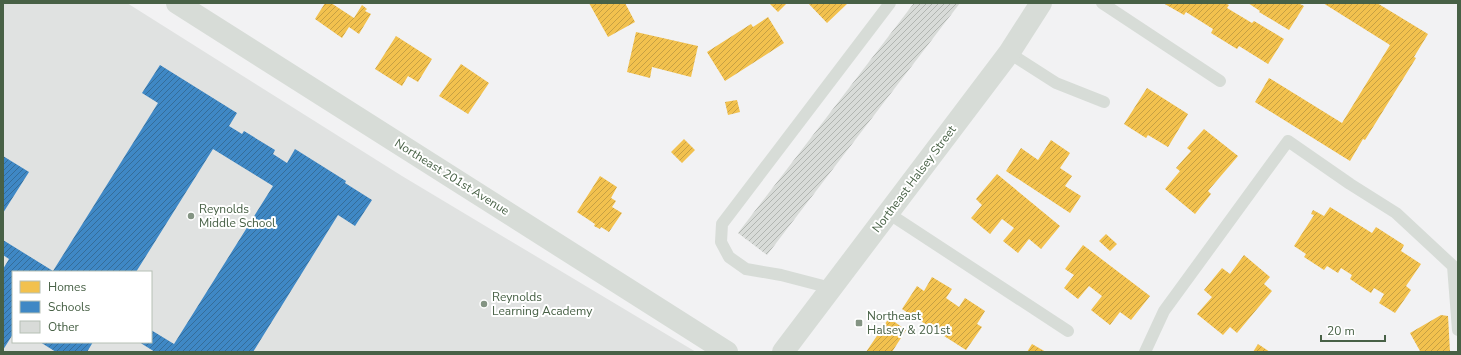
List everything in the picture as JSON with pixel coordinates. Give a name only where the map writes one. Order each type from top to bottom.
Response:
[{"type":"street","name":"Northeast 201st Avenue","points":[[177,3],[727,352]]},
{"type":"street","name":"Northeast Halsey Street","points":[[783,352],[1009,53],[1041,3]]},
{"type":"lane","points":[[832,288],[781,275],[746,269],[728,257],[721,242],[722,224],[890,3]]},
{"type":"lane","points":[[1102,3],[1220,81]]},
{"type":"lane","points":[[1009,53],[1056,83],[1104,102]]},
{"type":"lane","points":[[1146,352],[1164,312],[1288,141],[1350,184],[1396,213],[1453,266],[1458,330]]},
{"type":"lane","points":[[888,213],[1068,331]]},
{"type":"shaded area","name":"Reynolds Middle School","points":[[3,3],[127,3],[402,176],[696,352],[3,352]]},
{"type":"building: Homes","points":[[325,3],[331,3],[354,18],[362,5],[367,9],[365,11],[371,14],[359,34],[349,27],[342,38],[315,19]]},
{"type":"building: Homes","points":[[589,3],[625,3],[635,22],[608,37]]},
{"type":"building: Homes","points":[[769,3],[787,3],[778,12]]},
{"type":"building: Homes","points":[[808,3],[848,3],[827,23]]},
{"type":"building: Homes","points":[[1163,3],[1225,3],[1229,5],[1227,8],[1252,23],[1254,21],[1284,39],[1268,64],[1239,46],[1237,49],[1211,33],[1213,29],[1186,12],[1184,15]]},
{"type":"building: Homes","points":[[1248,3],[1298,3],[1304,6],[1289,30],[1259,12],[1260,11]]},
{"type":"building: Homes","points":[[1323,3],[1377,3],[1428,34],[1414,57],[1416,58],[1365,140],[1363,139],[1350,161],[1255,102],[1269,78],[1342,123],[1390,45]]},
{"type":"building: Homes","points":[[768,17],[784,43],[725,81],[707,52],[751,24],[753,27]]},
{"type":"building: Homes","points":[[636,32],[698,46],[691,77],[652,67],[650,78],[627,72]]},
{"type":"building: Homes","points":[[396,36],[432,59],[418,82],[408,76],[402,86],[375,69]]},
{"type":"building: Homes","points":[[461,64],[489,83],[468,114],[439,96]]},
{"type":"building: Homes","points":[[1147,88],[1188,114],[1168,147],[1148,135],[1146,138],[1124,124]]},
{"type":"building: Homes","points":[[737,100],[740,112],[728,115],[725,102]]},
{"type":"building: Homes","points":[[1204,129],[1238,156],[1208,191],[1211,194],[1195,214],[1165,189],[1180,171],[1176,168],[1191,151],[1187,148]]},
{"type":"building: Homes","points":[[684,139],[695,150],[682,163],[671,152]]},
{"type":"building: Homes","points":[[1051,140],[1070,153],[1060,168],[1072,176],[1065,186],[1081,196],[1070,213],[1006,171],[1021,148],[1038,160]]},
{"type":"building: Homes","points":[[997,174],[1060,226],[1041,249],[1029,239],[1018,253],[1003,241],[1014,228],[1002,219],[990,234],[971,218],[982,205],[976,199]]},
{"type":"building: Homes","points":[[600,176],[617,187],[611,198],[616,201],[612,207],[622,213],[609,232],[601,227],[600,229],[594,226],[595,224],[577,212]]},
{"type":"building: Homes","points":[[1330,207],[1372,233],[1376,227],[1404,245],[1401,251],[1421,264],[1406,286],[1411,290],[1395,313],[1379,303],[1384,294],[1374,288],[1371,293],[1350,279],[1352,275],[1341,268],[1338,273],[1327,266],[1324,270],[1304,257],[1306,254],[1294,246],[1314,215],[1311,214],[1313,210],[1324,216]]},
{"type":"building: Homes","points":[[1106,234],[1117,244],[1110,251],[1099,241]]},
{"type":"building: Homes","points":[[1083,245],[1150,296],[1131,320],[1120,312],[1110,325],[1091,310],[1102,296],[1089,286],[1078,299],[1064,288],[1074,275],[1065,269]]},
{"type":"building: Homes","points":[[1244,255],[1270,277],[1264,284],[1272,291],[1237,333],[1230,327],[1223,335],[1197,314],[1212,297],[1204,290],[1222,268],[1230,274]]},
{"type":"building: Homes","points":[[932,277],[952,289],[946,298],[959,307],[965,298],[985,311],[977,324],[982,327],[966,350],[902,309],[917,286],[924,291]]},
{"type":"building: Homes","points":[[1441,315],[1448,316],[1450,352],[1418,352],[1420,351],[1410,333]]},
{"type":"building: Homes","points":[[889,318],[906,330],[892,352],[866,352]]},
{"type":"building: Homes","points":[[1032,344],[1046,352],[1027,352]]},
{"type":"building: Homes","points":[[1258,344],[1270,352],[1253,352]]},
{"type":"building: Schools","points":[[160,65],[237,113],[229,126],[242,134],[244,131],[275,150],[273,154],[287,163],[295,149],[346,181],[345,183],[372,200],[355,226],[338,215],[253,352],[155,352],[141,343],[152,343],[152,331],[174,344],[273,186],[213,149],[137,271],[53,271],[158,103],[142,93]]},
{"type":"building: Schools","points":[[3,156],[29,172],[3,213]]},
{"type":"building: Schools","points":[[3,240],[53,271],[12,271],[12,336],[3,350],[3,269],[9,259],[3,255]]},
{"type":"building: Schools","points":[[42,343],[92,343],[87,352],[56,352]]},
{"type":"building: Other","points":[[914,3],[960,3],[767,255],[738,233]]},
{"type":"place","name":"Reynolds Middle School","points":[[191,216]]},
{"type":"place","name":"Reynolds Learning Academy","points":[[484,304]]},
{"type":"place","name":"Northeast Halsey & 201st","points":[[859,323]]}]
